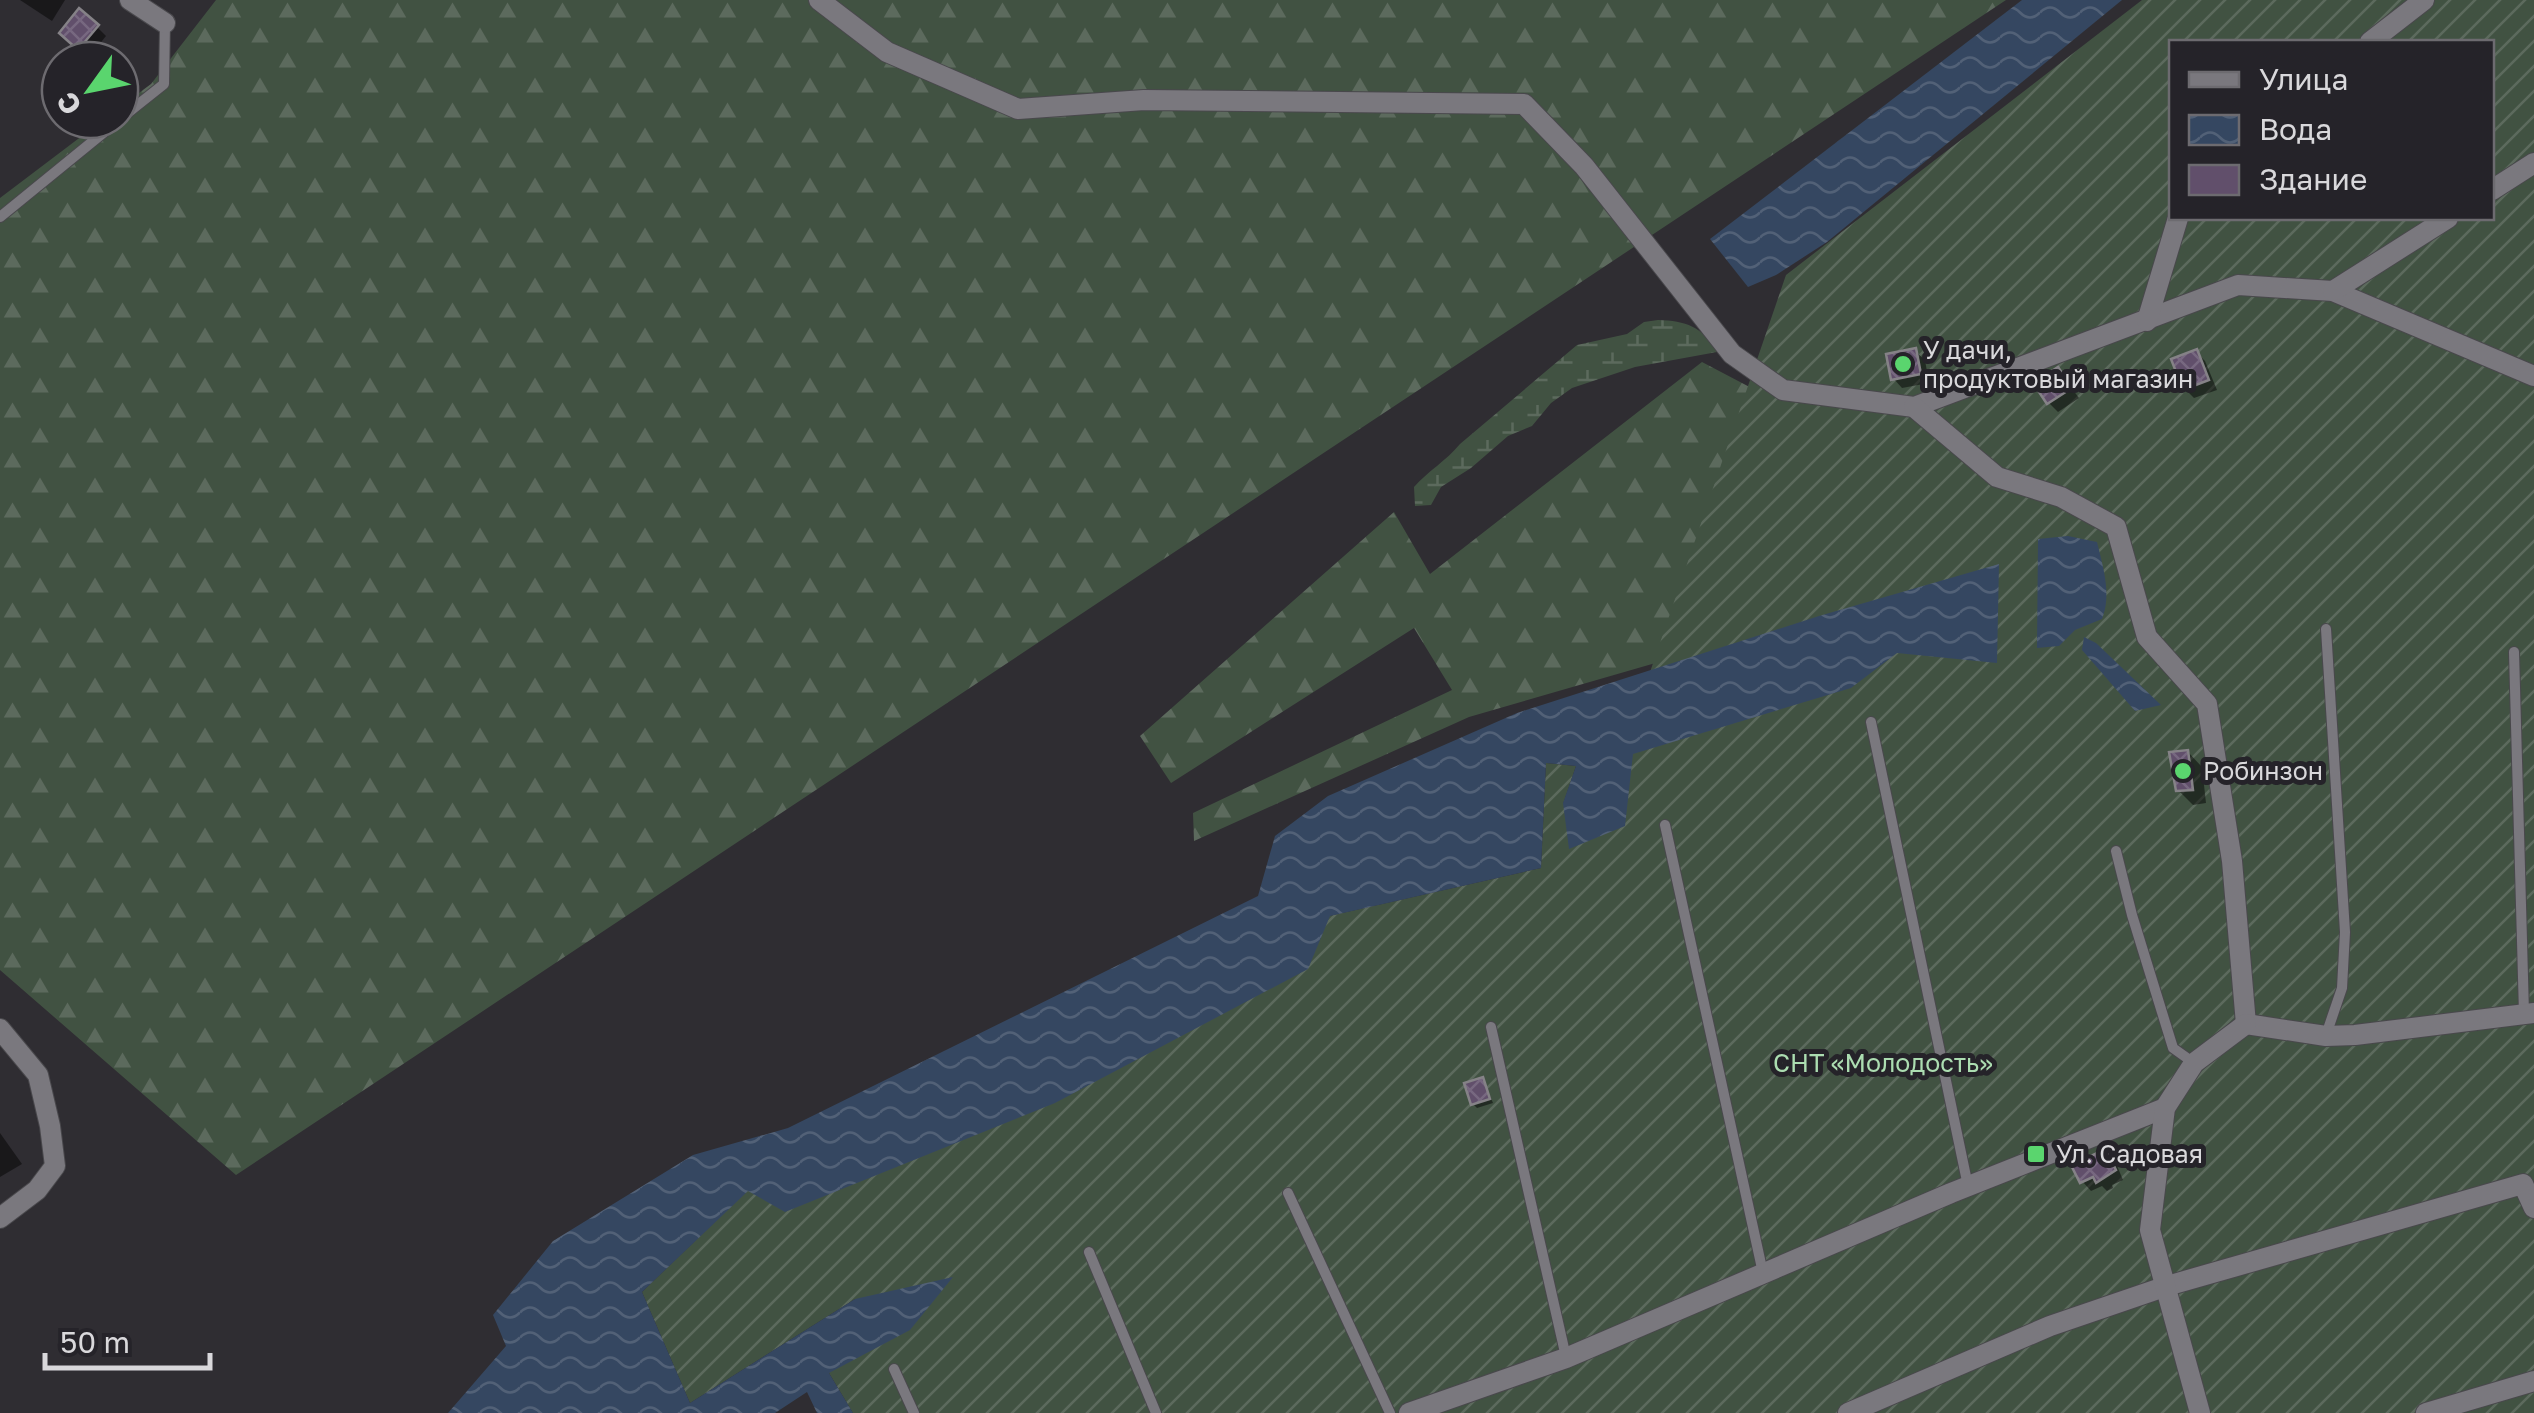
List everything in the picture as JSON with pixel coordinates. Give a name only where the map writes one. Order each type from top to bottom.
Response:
[{"type":"street","points":[[130,0],[165,23]]},
{"type":"street","points":[[818,0],[887,52],[1018,109],[1144,100],[1524,104],[1584,166],[1732,354],[1783,390],[1914,407],[2238,284],[2333,290],[2534,376]]},
{"type":"street","points":[[2373,40],[2424,0]]},
{"type":"street","points":[[2494,189],[2534,163]]},
{"type":"street","points":[[2146,322],[2177,220]]},
{"type":"street","points":[[2333,290],[2445,220]]},
{"type":"street","points":[[1914,407],[1996,477],[2061,496],[2116,527],[2147,637],[2207,704],[2232,861],[2246,1024]]},
{"type":"street","points":[[2200,1413],[2150,1230],[2165,1108],[2194,1063],[2246,1024],[2326,1036],[2529,1013]]},
{"type":"street","points":[[0,1029],[38,1075],[54,1166],[37,1190],[0,1218]]},
{"type":"street","points":[[1409,1413],[1566,1358],[1968,1186],[2165,1108]]},
{"type":"street","points":[[1848,1413],[2050,1326],[2167,1286],[2523,1184],[2534,1208]]},
{"type":"street","points":[[2426,1413],[2534,1382]]},
{"type":"lane","points":[[140,104],[164,84],[165,23]]},
{"type":"lane","points":[[0,218],[96,140]]},
{"type":"lane","points":[[2326,630],[2345,932],[2342,988],[2326,1036]]},
{"type":"lane","points":[[2514,652],[2529,1013]]},
{"type":"lane","points":[[1871,722],[1968,1186]]},
{"type":"lane","points":[[1664,825],[1764,1273]]},
{"type":"lane","points":[[2116,851],[2173,1048],[2194,1063]]},
{"type":"lane","points":[[1491,1027],[1566,1358]]},
{"type":"lane","points":[[1288,1193],[1390,1413]]},
{"type":"lane","points":[[1090,1252],[1156,1413]]},
{"type":"lane","points":[[894,1370],[914,1413]]},
{"type":"green space","points":[[216,0],[2006,0],[236,1175],[0,970],[0,198],[77,140],[140,140],[140,92],[151,84]]},
{"type":"green space","name":"СНТ «Молодость»","points":[[2142,0],[2534,0],[2534,1413],[853,1413],[829,1373],[855,1299],[690,1403],[642,1292],[748,1190],[1329,916],[1541,868],[1546,763],[1576,766],[1563,804],[1632,754],[1637,710],[1786,275]]},
{"type":"green space","points":[[1658,320],[1692,327],[1717,352],[1635,367],[1572,388],[1551,403],[1532,426],[1508,436],[1471,468],[1441,487],[1431,505],[1415,506],[1414,487],[1419,481],[1577,345],[1627,334],[1644,322]]},
{"type":"green space","points":[[1702,362],[1839,434],[2088,538],[1469,717],[1194,841],[1193,813],[1452,690],[1414,628],[1171,783],[1140,736],[1394,512],[1430,574]]},
{"type":"water","points":[[2022,0],[2122,0],[1827,242],[1776,275],[1748,287],[1710,239]]},
{"type":"water","points":[[2068,536],[2097,542],[2106,581],[2105,610],[2102,619],[2075,630],[2059,646],[2037,648],[2038,539]]},
{"type":"water","points":[[1999,564],[1997,663],[1897,653],[1851,688],[1633,754],[1625,826],[1569,849],[1563,803],[1576,766],[1546,763],[1541,868],[1330,916],[1308,969],[1055,1103],[785,1212],[748,1191],[642,1292],[690,1403],[855,1299],[953,1277],[910,1330],[829,1373],[853,1413],[817,1413],[807,1392],[775,1413],[448,1413],[506,1346],[493,1315],[553,1241],[693,1155],[788,1128],[1258,896],[1275,836],[1328,796],[1517,713],[1819,616]]},
{"type":"water","points":[[2084,637],[2096,643],[2161,705],[2135,711],[2082,650]]},
{"type":"building","points":[[79,8],[99,25],[86,40],[67,40],[59,33]]},
{"type":"building","name":"У дачи, продуктовый магазин","points":[[1916,348],[1921,374],[1891,380],[1886,354]]},
{"type":"building","points":[[2197,349],[2209,380],[2183,390],[2171,359]]},
{"type":"building","points":[[2058,367],[2072,388],[2047,404],[2033,383]]},
{"type":"building","points":[[2188,750],[2193,790],[2176,791],[2169,752]]},
{"type":"building","points":[[1483,1077],[1490,1099],[1471,1105],[1464,1083]]},
{"type":"building","points":[[2106,1149],[2116,1170],[2096,1183],[2093,1177],[2080,1183],[2071,1165]]},
{"type":"place","name":"У дачи, продуктовый магазин","points":[[1903,364]]},
{"type":"place","name":"Робинзон","points":[[2183,771]]},
{"type":"place","name":"Ул. Садовая","points":[[2036,1154]]}]
